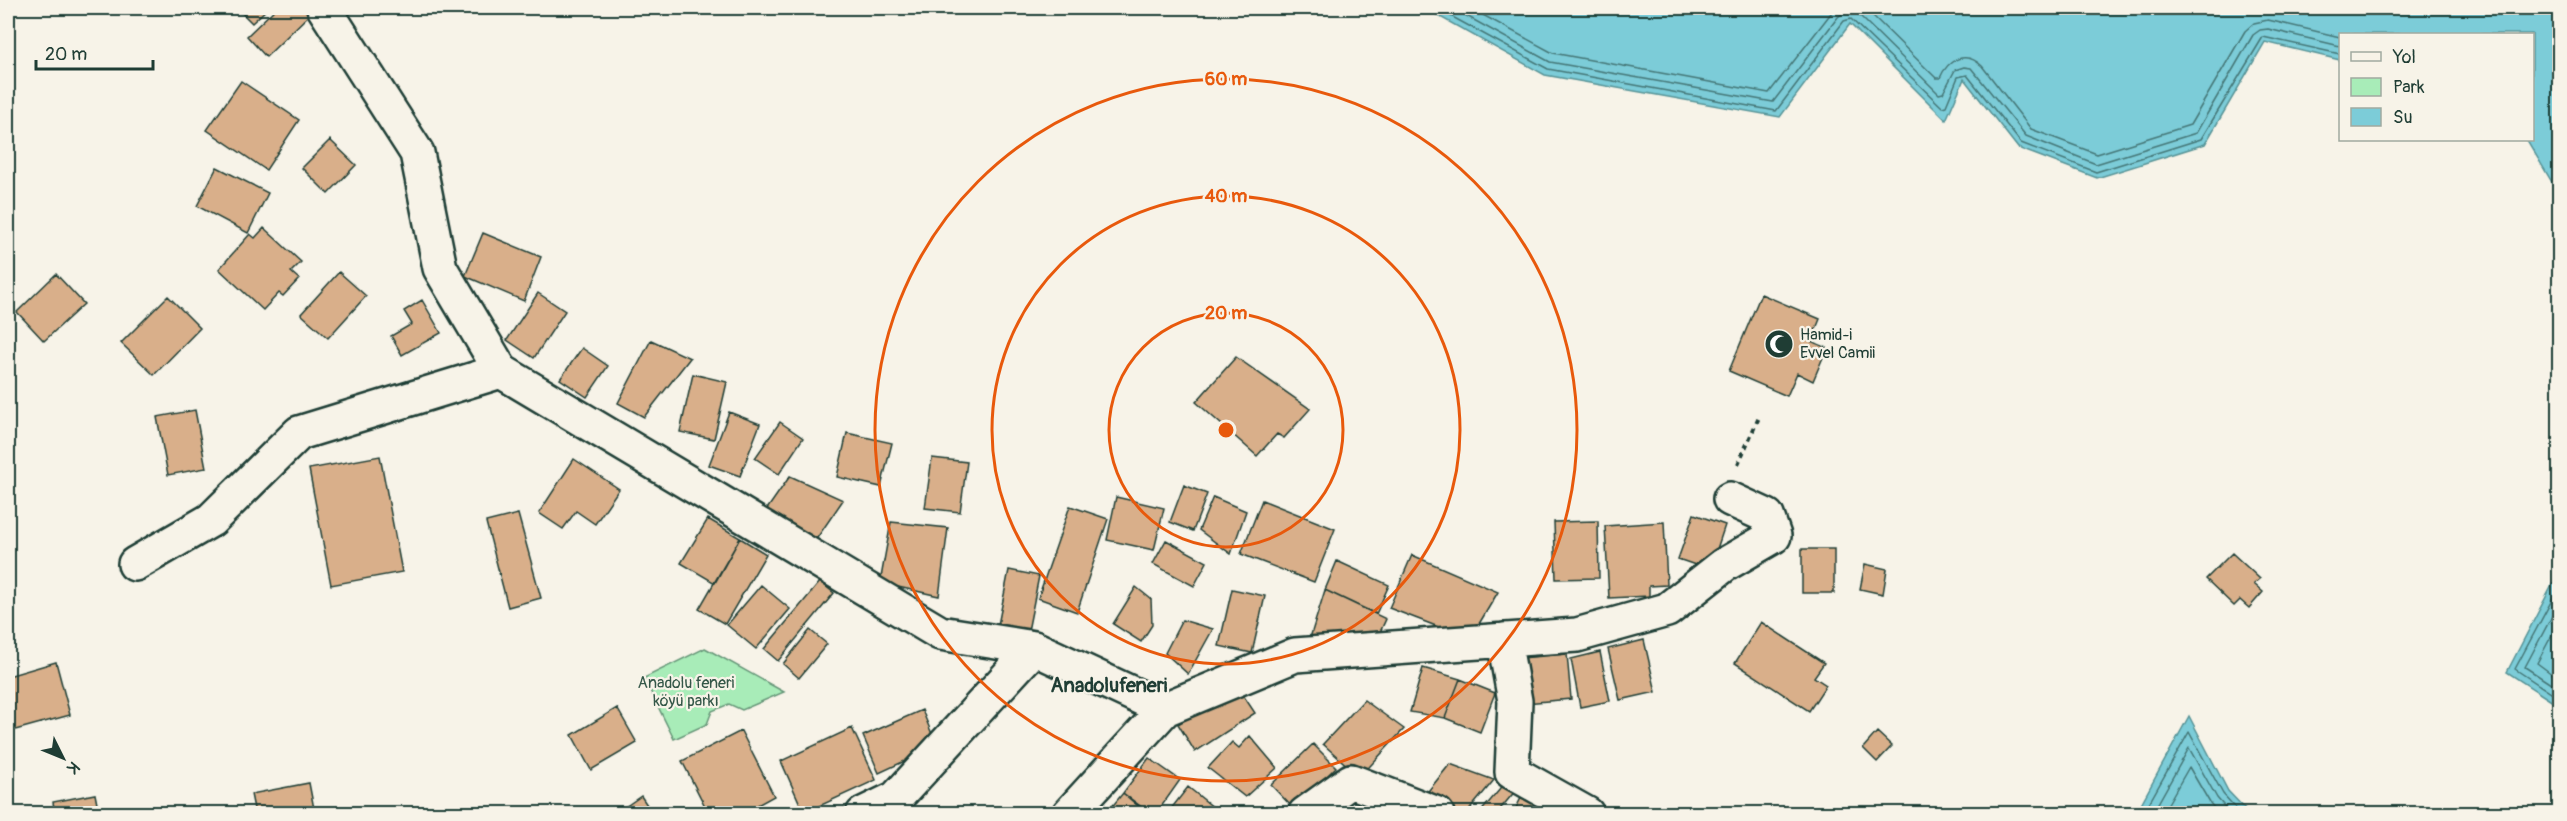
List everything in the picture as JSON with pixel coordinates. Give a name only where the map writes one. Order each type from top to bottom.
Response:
[{"type":"street","points":[[324,8],[417,153],[440,268],[501,371],[940,633],[1034,648],[1165,709]]},
{"type":"street","points":[[135,564],[211,520],[299,432],[501,371]]},
{"type":"street","points":[[1070,813],[1165,709],[1295,655],[1577,635],[1667,610],[1724,565],[1774,536],[1767,516],[1730,499]]},
{"type":"street","points":[[1504,640],[1515,701],[1512,772],[1587,813]]},
{"type":"street","points":[[863,813],[901,806],[1034,648]]},
{"type":"street","points":[[1305,813],[1351,781],[1437,813]]},
{"type":"path","points":[[1730,499],[1724,496],[1760,415]]},
{"type":"green space","name":"Anadolu feneri köyü parkı","points":[[705,648],[784,692],[742,710],[729,704],[712,711],[707,724],[674,739],[644,678]]},
{"type":"water","points":[[1424,8],[2559,8],[2559,194],[2528,141],[2534,141],[2534,33],[2339,33],[2339,60],[2265,42],[2205,144],[2097,178],[2018,148],[1964,79],[1946,120],[1850,24],[1780,117],[1545,75]]},
{"type":"water","points":[[2559,572],[2559,706],[2507,672]]},
{"type":"water","points":[[2189,716],[2228,791],[2249,813],[2136,813]]},
{"type":"building","points":[[237,8],[268,8],[252,23]]},
{"type":"building","points":[[276,8],[312,8],[314,10],[266,57],[247,36]]},
{"type":"building","points":[[241,81],[299,120],[266,170],[207,130]]},
{"type":"building","points":[[330,140],[356,165],[328,194],[302,168]]},
{"type":"building","points":[[217,167],[268,193],[248,233],[197,206]]},
{"type":"building","points":[[264,228],[301,262],[291,272],[299,279],[283,296],[279,293],[263,310],[219,269],[250,234],[255,238]]},
{"type":"building","points":[[483,233],[541,257],[524,301],[465,276]]},
{"type":"building","points":[[339,272],[366,296],[328,338],[301,314]]},
{"type":"building","points":[[56,274],[84,304],[44,341],[17,312]]},
{"type":"building","points":[[538,293],[565,311],[534,358],[507,340]]},
{"type":"building","name":"Hamid-i Evvel Camii","points":[[1761,294],[1820,319],[1811,341],[1827,348],[1813,381],[1797,373],[1787,396],[1729,371]]},
{"type":"building","points":[[168,296],[200,328],[154,375],[121,343]]},
{"type":"building","points":[[422,300],[441,333],[402,355],[391,336],[412,324],[404,311]]},
{"type":"building","points":[[651,340],[690,358],[644,417],[618,403]]},
{"type":"building","points":[[582,348],[608,366],[587,397],[560,379]]},
{"type":"building","points":[[1236,357],[1310,409],[1284,438],[1277,434],[1257,456],[1196,402]]},
{"type":"building","points":[[693,374],[727,382],[714,439],[680,432]]},
{"type":"building","points":[[195,410],[206,468],[168,475],[157,417]]},
{"type":"building","points":[[729,412],[760,424],[740,476],[709,465]]},
{"type":"building","points":[[780,422],[803,438],[779,474],[755,458]]},
{"type":"building","points":[[847,433],[892,443],[881,487],[837,477]]},
{"type":"building","points":[[380,456],[402,572],[331,585],[309,469]]},
{"type":"building","points":[[932,458],[967,462],[960,512],[925,508]]},
{"type":"building","points":[[574,459],[619,489],[595,524],[576,511],[563,529],[539,513]]},
{"type":"building","points":[[790,476],[843,500],[815,541],[765,512]]},
{"type":"building","points":[[1184,485],[1207,494],[1193,531],[1170,522]]},
{"type":"building","points":[[1116,497],[1164,508],[1154,550],[1107,540]]},
{"type":"building","points":[[1213,497],[1246,511],[1231,554],[1199,530]]},
{"type":"building","points":[[1262,500],[1335,529],[1314,582],[1241,554]]},
{"type":"building","points":[[1070,506],[1108,519],[1077,612],[1038,598]]},
{"type":"building","points":[[518,514],[541,598],[508,607],[486,522]]},
{"type":"building","points":[[1694,514],[1725,525],[1710,570],[1678,559]]},
{"type":"building","points":[[708,519],[740,538],[715,583],[681,563]]},
{"type":"building","points":[[1598,521],[1599,578],[1556,579],[1554,522]]},
{"type":"building","points":[[891,522],[948,528],[939,596],[880,583]]},
{"type":"building","points":[[1664,522],[1667,585],[1649,586],[1649,596],[1609,598],[1605,526]]},
{"type":"building","points":[[740,538],[766,554],[725,624],[699,609]]},
{"type":"building","points":[[1166,540],[1207,562],[1194,586],[1153,564]]},
{"type":"building","points":[[1802,549],[1834,549],[1834,593],[1802,593]]},
{"type":"building","points":[[2232,553],[2260,579],[2254,584],[2263,592],[2249,608],[2240,600],[2234,606],[2206,579]]},
{"type":"building","points":[[1412,555],[1498,592],[1470,639],[1389,608]]},
{"type":"building","points":[[1337,561],[1389,585],[1376,614],[1325,590]]},
{"type":"building","points":[[1865,564],[1887,569],[1883,594],[1860,589]]},
{"type":"building","points":[[1009,570],[1039,576],[1028,631],[998,625]]},
{"type":"building","points":[[820,582],[834,593],[778,661],[764,649]]},
{"type":"building","points":[[761,585],[790,609],[756,649],[727,625]]},
{"type":"building","points":[[1136,587],[1151,599],[1152,625],[1141,642],[1113,624]]},
{"type":"building","points":[[1232,589],[1265,596],[1252,653],[1219,646]]},
{"type":"building","points":[[1325,590],[1386,619],[1375,643],[1310,638]]},
{"type":"building","points":[[1182,620],[1213,629],[1188,674],[1165,653]]},
{"type":"building","points":[[1761,622],[1824,663],[1814,677],[1826,685],[1809,711],[1735,663]]},
{"type":"building","points":[[810,630],[827,644],[799,678],[783,664]]},
{"type":"building","points":[[1644,640],[1656,692],[1620,700],[1608,649]]},
{"type":"building","points":[[1600,652],[1610,701],[1580,707],[1571,659]]},
{"type":"building","points":[[1567,654],[1571,699],[1525,703],[1521,658]]},
{"type":"building","points":[[56,662],[70,715],[8,732],[8,676]]},
{"type":"building","points":[[1423,668],[1460,679],[1445,718],[1410,712]]},
{"type":"building","points":[[1460,679],[1495,693],[1480,732],[1445,718]]},
{"type":"building","points":[[1237,686],[1255,713],[1195,752],[1178,724]]},
{"type":"building","points":[[1364,700],[1404,729],[1360,777],[1323,744]]},
{"type":"building","points":[[617,708],[637,743],[591,770],[572,735]]},
{"type":"building","points":[[922,710],[937,746],[879,773],[863,736]]},
{"type":"building","points":[[852,728],[876,780],[804,813],[781,761]]},
{"type":"building","points":[[741,731],[774,796],[741,814],[709,814],[682,761]]},
{"type":"building","points":[[1877,732],[1892,746],[1877,762],[1863,748]]},
{"type":"building","points":[[1250,736],[1277,768],[1245,797],[1208,768],[1232,742],[1239,748]]},
{"type":"building","points":[[1313,744],[1336,767],[1294,809],[1271,785]]},
{"type":"building","points":[[1149,758],[1180,780],[1156,814],[1151,814],[1123,793]]},
{"type":"building","points":[[1450,764],[1494,780],[1466,814],[1456,814],[1421,800]]},
{"type":"building","points":[[1506,782],[1516,790],[1496,814],[1479,814]]},
{"type":"building","points":[[309,783],[315,814],[255,814],[251,794]]},
{"type":"building","points":[[1188,787],[1219,812],[1218,814],[1167,814]]},
{"type":"building","points":[[1524,792],[1565,814],[1513,814]]},
{"type":"building","points":[[1123,793],[1147,814],[1106,814]]},
{"type":"building","points":[[95,794],[99,814],[55,814],[53,802]]},
{"type":"building","points":[[641,796],[653,814],[615,814]]},
{"type":"place","name":"Hamid-i Evvel Camii","points":[[1779,344]]},
{"type":"district","name":"Anadolufeneri","points":[[1109,685]]}]
